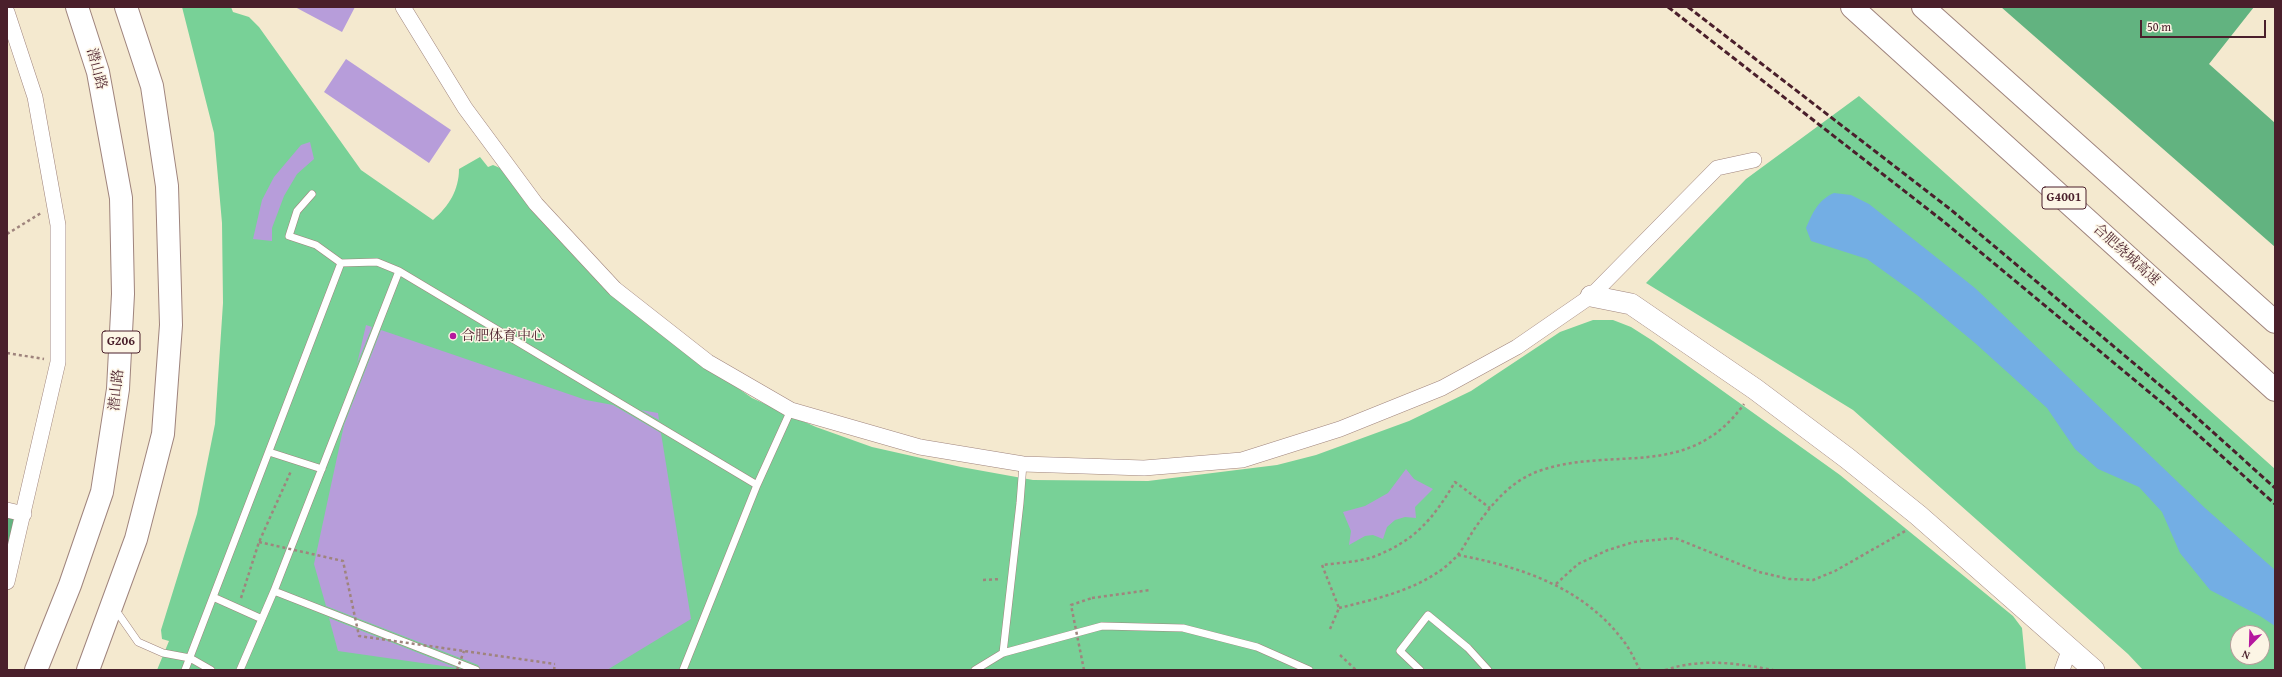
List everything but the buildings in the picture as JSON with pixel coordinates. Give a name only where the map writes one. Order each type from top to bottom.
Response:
[{"type":"main road","name":"潜山路","points":[[36,670],[70,585],[102,492],[118,389],[123,294],[121,198],[98,72],[77,7]]},
{"type":"main road","points":[[88,670],[136,539],[163,434],[171,325],[167,186],[152,86],[126,7]]},
{"type":"main road","name":"合肥绕城高速","points":[[1852,7],[2275,390]]},
{"type":"main road","points":[[1923,7],[2275,322]]},
{"type":"street","points":[[403,7],[465,108],[536,204],[615,288],[708,362],[791,410],[920,447],[1023,464],[1144,468],[1242,460],[1340,430],[1442,388],[1517,347],[1591,296],[1717,168],[1754,160]]},
{"type":"street","points":[[7,12],[35,97],[53,206],[58,225],[58,362],[24,514],[7,582]]},
{"type":"street","points":[[1591,296],[1631,304],[1754,389],[1847,458],[1924,520],[2080,661],[2062,670]]},
{"type":"street","points":[[7,510],[24,514]]},
{"type":"lane","points":[[312,194],[297,212],[288,236],[316,245],[341,263],[377,262],[399,271],[757,485]]},
{"type":"lane","points":[[185,670],[341,263]]},
{"type":"lane","points":[[240,670],[274,591],[399,271]]},
{"type":"lane","points":[[683,670],[757,485],[791,410]]},
{"type":"lane","points":[[268,452],[322,469]]},
{"type":"lane","points":[[1003,653],[1023,464]]},
{"type":"lane","points":[[274,591],[476,670]]},
{"type":"lane","points":[[213,597],[262,619]]},
{"type":"lane","points":[[112,605],[138,642],[163,653],[190,658],[211,670]]},
{"type":"lane","points":[[1420,670],[1400,651],[1428,615],[1468,648],[1488,670]]},
{"type":"lane","points":[[976,670],[1003,653],[1102,626],[1183,628],[1258,647],[1309,670]]},
{"type":"path","points":[[7,234],[53,206]]},
{"type":"path","points":[[7,353],[58,362]]},
{"type":"path","points":[[1339,608],[1388,596],[1418,583],[1445,568],[1458,555],[1490,508],[1511,485],[1538,471],[1568,462],[1630,460],[1662,456],[1688,449],[1710,436],[1735,417],[1754,389]]},
{"type":"path","points":[[238,608],[260,542],[296,461]]},
{"type":"path","points":[[1330,629],[1339,608],[1322,565],[1372,557],[1410,539],[1437,512],[1455,482],[1490,508]]},
{"type":"path","points":[[1556,584],[1578,564],[1608,550],[1634,542],[1675,538],[1759,572],[1790,579],[1813,580],[1835,572],[1924,520]]},
{"type":"path","points":[[260,542],[343,561],[359,636],[555,664],[554,670]]},
{"type":"path","points":[[1458,555],[1522,570],[1556,584],[1596,611],[1625,643],[1640,670]]},
{"type":"path","points":[[983,580],[1011,578]]},
{"type":"path","points":[[1084,670],[1071,605],[1092,598],[1150,590]]},
{"type":"path","points":[[457,670],[464,651]]},
{"type":"path","points":[[1340,655],[1356,670]]},
{"type":"path","points":[[1665,670],[1704,662],[1731,662],[1773,670]]},
{"type":"green space","name":"合肥体育中心","points":[[182,7],[231,7],[233,12],[249,17],[259,27],[361,170],[433,220],[444,209],[452,197],[459,177],[459,169],[480,157],[488,167],[493,165],[500,168],[526,202],[656,330],[752,398],[816,427],[872,447],[961,467],[1033,480],[1148,481],[1277,465],[1316,455],[1409,421],[1471,391],[1560,332],[1593,320],[1613,320],[1631,327],[1653,341],[1840,475],[2013,616],[2022,628],[2026,670],[157,670],[169,641],[162,639],[161,630],[197,514],[215,424],[223,303],[222,223],[214,133]]},
{"type":"green space","points":[[2001,7],[2254,7],[2209,64],[2275,123],[2275,247]]},
{"type":"green space","points":[[1859,96],[2275,469],[2275,670],[2143,670],[2128,654],[1853,410],[1646,283],[1746,179]]},
{"type":"green space","points":[[7,517],[17,519],[7,558]]},
{"type":"water","points":[[1834,193],[1851,195],[1869,204],[1975,288],[2205,508],[2275,570],[2275,626],[2260,616],[2210,590],[2180,553],[2162,512],[2139,487],[2098,469],[2075,449],[2047,408],[1975,343],[1917,295],[1867,259],[1811,241],[1806,228],[1811,217],[1820,203]]},
{"type":"railway","points":[[1668,7],[1943,221],[2167,407],[2275,504]]},
{"type":"railway","points":[[1688,7],[1950,209],[2174,397],[2275,488]]},
{"type":"place","name":"合肥体育中心","points":[[453,336]]}]
